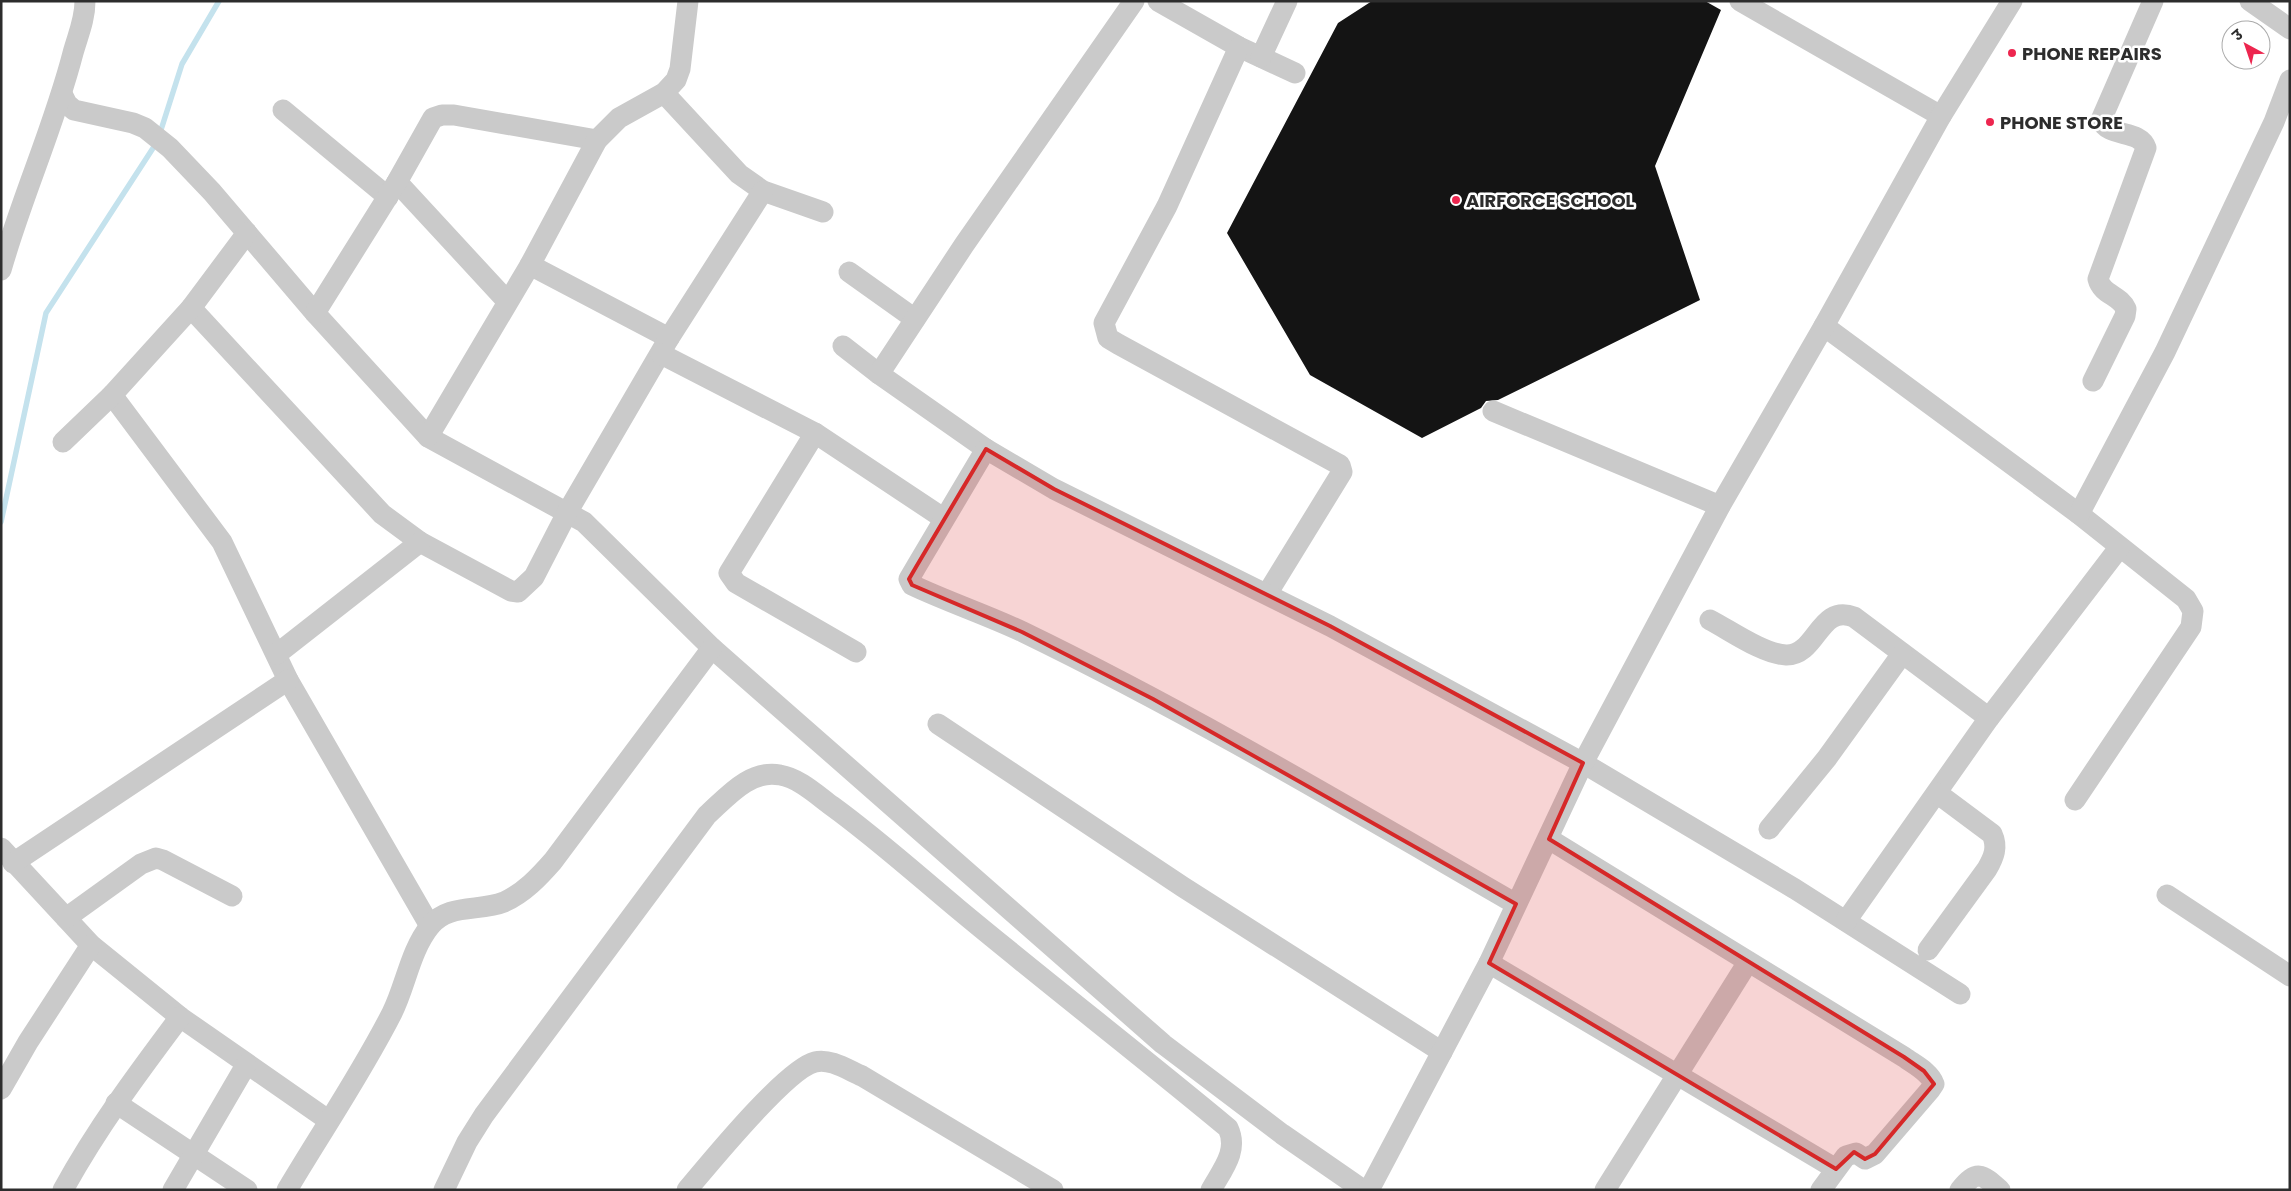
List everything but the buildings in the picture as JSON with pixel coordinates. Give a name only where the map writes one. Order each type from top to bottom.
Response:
[{"type":"street","points":[[1,270],[24,195],[62,94],[82,23],[85,1]]},
{"type":"street","points":[[428,437],[530,265],[598,140],[619,118],[664,93],[676,80],[680,69],[688,1]]},
{"type":"street","points":[[878,374],[1134,1]]},
{"type":"street","points":[[1158,1],[1239,47],[1295,73]]},
{"type":"street","points":[[1261,57],[1286,1]]},
{"type":"street","points":[[1740,1],[1941,116]]},
{"type":"street","points":[[1369,1190],[1489,962],[1549,839],[1583,763],[1720,506],[1824,326],[1941,116],[2012,1]]},
{"type":"street","points":[[2093,381],[2125,316],[2126,310],[2119,299],[2104,290],[2098,279],[2146,148],[2145,144],[2139,139],[2107,129],[2101,120],[2153,1]]},
{"type":"street","points":[[2250,1],[2290,29]]},
{"type":"street","points":[[1239,47],[1167,206],[1104,324],[1108,338],[1118,344],[1340,465],[1342,472],[1267,594]]},
{"type":"street","points":[[2079,514],[2165,352],[2274,122],[2290,80]]},
{"type":"street","points":[[664,93],[739,174],[763,191],[823,212]]},
{"type":"street","points":[[62,94],[67,104],[74,110],[133,123],[145,128],[170,148],[212,192],[315,313],[428,437],[443,447],[568,511],[584,522],[620,555],[712,648],[1163,1044],[1282,1134],[1363,1190]]},
{"type":"street","points":[[283,110],[392,190],[507,301]]},
{"type":"street","points":[[315,313],[392,190],[433,118],[454,114],[598,140]]},
{"type":"street","points":[[191,308],[382,514],[420,542],[510,591],[518,592],[534,577],[568,511],[665,346],[763,191]]},
{"type":"street","points":[[63,442],[112,395],[191,308],[247,233]]},
{"type":"street","points":[[530,265],[815,433],[943,518]]},
{"type":"street","points":[[849,272],[915,319]]},
{"type":"street","points":[[1824,326],[2079,514],[2119,548],[2175,588],[2186,599],[2193,611],[2191,626],[2075,800]]},
{"type":"street","points":[[843,346],[878,374],[986,449],[1054,489],[1267,594],[1583,763],[1795,889],[1960,994]]},
{"type":"street","points":[[112,395],[222,542],[288,680],[430,926]]},
{"type":"street","points":[[1494,411],[1720,506]]},
{"type":"street","points":[[815,433],[730,573],[736,584],[856,652]]},
{"type":"street","points":[[986,449],[943,518],[909,579],[912,585],[1022,632],[1153,699],[1276,765],[1516,904]]},
{"type":"street","points":[[277,654],[420,542]]},
{"type":"street","points":[[1846,921],[1989,718],[2119,548]]},
{"type":"street","points":[[1710,620],[1770,652],[1787,655],[1802,650],[1826,622],[1834,616],[1845,613],[1854,616],[1989,718]]},
{"type":"street","points":[[287,1190],[328,1120],[356,1078],[393,1011],[418,944],[430,926],[442,915],[502,902],[517,894],[537,879],[553,861],[712,648]]},
{"type":"street","points":[[1769,829],[1827,758],[1902,654]]},
{"type":"street","points":[[288,680],[7,855],[91,945],[180,1017],[246,1065],[328,1120]]},
{"type":"street","points":[[938,724],[1183,887],[1442,1052]]},
{"type":"street","points":[[444,1190],[466,1142],[484,1115],[707,815],[735,790],[750,780],[763,775],[781,775],[809,789],[877,839],[958,909],[1228,1128],[1232,1138],[1229,1159],[1211,1190]]},
{"type":"street","points":[[1928,950],[1987,869],[1995,846],[1992,834],[1937,793]]},
{"type":"street","points":[[1549,839],[1904,1057],[1933,1080],[1934,1084],[1930,1090],[1875,1154],[1865,1159],[1856,1153],[1846,1156],[1820,1190]]},
{"type":"street","points":[[66,918],[130,870],[148,860],[156,858],[232,896]]},
{"type":"street","points":[[2167,895],[2290,976]]},
{"type":"street","points":[[1,1089],[28,1042],[91,945]]},
{"type":"street","points":[[1489,962],[1836,1169]]},
{"type":"street","points":[[1605,1190],[1748,962]]},
{"type":"street","points":[[63,1190],[87,1147],[116,1104],[180,1017]]},
{"type":"street","points":[[687,1190],[756,1111],[791,1078],[816,1062],[831,1063],[862,1076],[1053,1190]]},
{"type":"street","points":[[173,1190],[246,1065]]},
{"type":"street","points":[[116,1104],[247,1190]]},
{"type":"street","points":[[1960,1190],[1970,1178],[1978,1175],[1985,1177],[2000,1190]]},
{"type":"highlighted area","points":[[986,449],[1054,489],[1330,626],[1583,763],[1549,839],[1904,1057],[1924,1071],[1934,1084],[1875,1154],[1865,1159],[1854,1152],[1836,1169],[1489,963],[1516,904],[1153,699],[1022,632],[912,585],[909,579]]},
{"type":"waterway","points":[[160,133],[182,64],[219,1]]},
{"type":"waterway","points":[[1,522],[46,313],[157,142]]},
{"type":"place","name":"PHONE REPAIRS","points":[[2012,53]]},
{"type":"place","name":"PHONE STORE","points":[[1990,122]]},
{"type":"place","name":"AIRFORCE SCHOOL","points":[[1456,200]]}]
